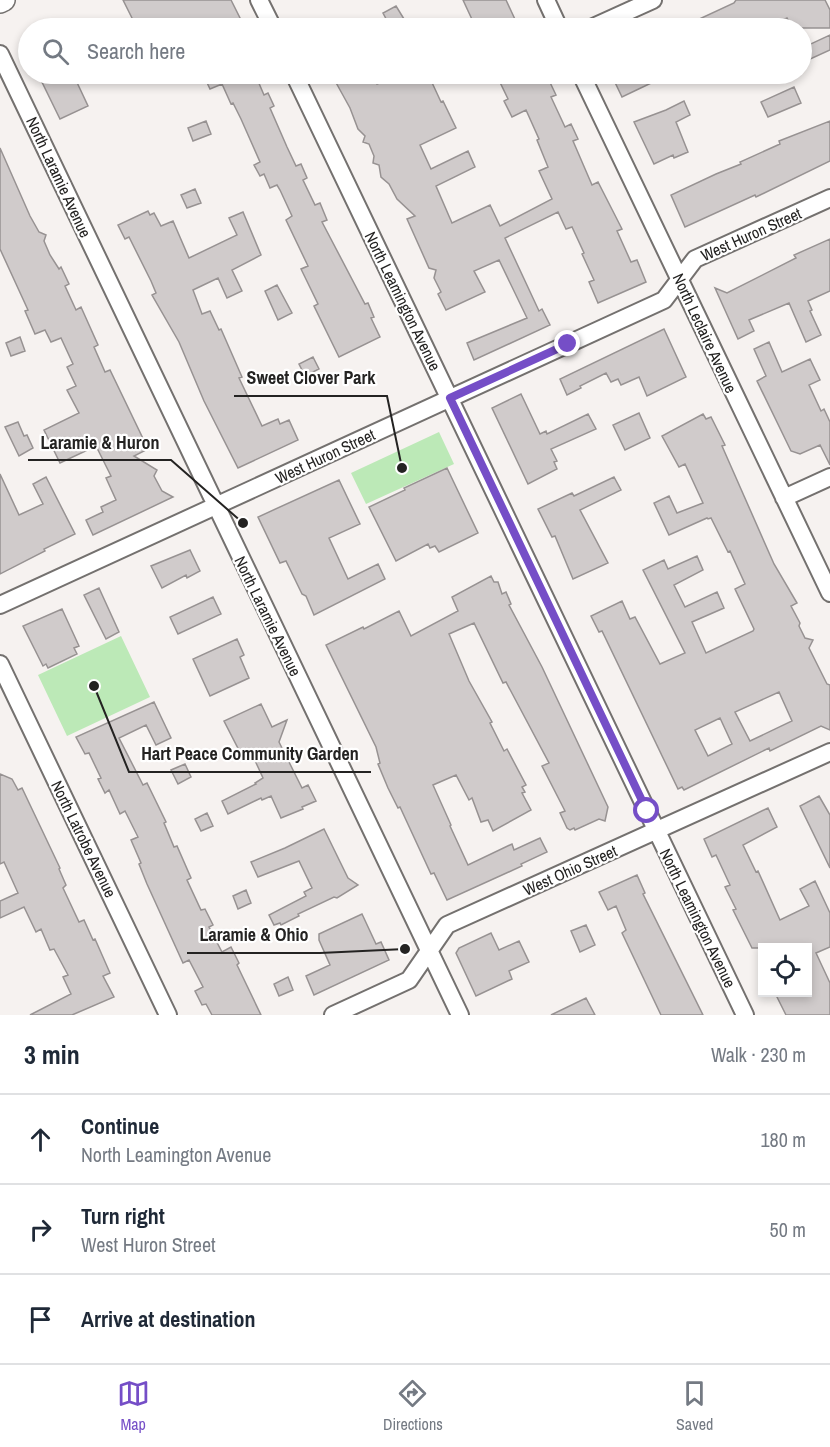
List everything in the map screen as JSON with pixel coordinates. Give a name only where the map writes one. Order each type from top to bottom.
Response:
[{"type":"main road","points":[[0,2],[4,0]]},
{"type":"street","points":[[259,0],[268,18]]},
{"type":"street","points":[[546,0],[554,18]]},
{"type":"street","points":[[613,18],[653,0]]},
{"type":"street","name":"North Laramie Avenue","points":[[0,54],[460,1015]]},
{"type":"street","name":"North Leamington Avenue","points":[[299,84],[744,1015]]},
{"type":"street","name":"North Leclaire Avenue","points":[[586,84],[830,593]]},
{"type":"street","name":"West Huron Street","points":[[0,605],[664,300],[695,259],[830,198]]},
{"type":"street","points":[[784,498],[830,477]]},
{"type":"street","name":"North Latrobe Avenue","points":[[0,664],[168,1015]]},
{"type":"street","name":"West Ohio Street","points":[[333,1015],[409,980],[447,925],[830,752]]},
{"type":"green space","points":[[439,432],[454,464],[366,504],[351,473]]},
{"type":"green space","points":[[121,636],[150,697],[67,736],[38,675]]},
{"type":"building","points":[[123,0],[231,0],[240,18],[132,18]]},
{"type":"building","points":[[463,0],[506,0],[514,18],[471,18]]},
{"type":"building","points":[[736,0],[825,0],[830,10],[830,28],[812,28],[812,18],[702,18]]},
{"type":"building","points":[[396,6],[403,18],[386,18],[383,13]]},
{"type":"building","points":[[830,35],[830,50],[812,58],[812,43]]},
{"type":"building","points":[[43,84],[78,84],[88,106],[60,119]]},
{"type":"building","points":[[208,84],[222,84],[210,89]]},
{"type":"building","points":[[222,84],[259,84],[264,95],[268,93],[274,106],[270,108],[287,147],[296,166],[301,164],[307,178],[303,180],[315,205],[320,203],[327,220],[322,222],[365,304],[368,303],[374,317],[371,318],[380,337],[339,357],[314,306],[318,304],[301,269],[308,266],[286,220],[292,216],[277,185],[270,188],[264,174],[260,176],[254,165],[260,162],[233,103],[231,104]]},
{"type":"building","points":[[337,84],[433,84],[456,128],[420,145],[431,169],[468,151],[475,167],[436,186],[452,223],[490,205],[500,226],[552,199],[539,171],[548,167],[537,140],[539,139],[526,110],[512,117],[504,101],[508,99],[501,84],[551,84],[556,95],[551,97],[565,127],[571,124],[578,139],[573,141],[592,185],[598,182],[622,229],[617,231],[631,262],[637,260],[646,282],[598,303],[589,282],[594,280],[582,254],[584,253],[572,227],[566,229],[558,212],[505,238],[539,311],[542,309],[550,325],[474,360],[467,343],[527,318],[499,260],[474,271],[485,292],[446,310],[438,294],[441,292],[434,278],[436,270],[429,268],[407,219],[415,216],[397,199],[389,184],[381,177],[379,165],[373,163],[374,156],[369,144],[363,142],[365,136],[358,129]]},
{"type":"building","points":[[616,84],[649,84],[622,97]]},
{"type":"building","points":[[794,87],[801,103],[768,117],[761,102]]},
{"type":"building","points":[[684,101],[690,115],[676,122],[688,152],[674,158],[673,155],[654,164],[634,122]]},
{"type":"building","points":[[206,121],[211,134],[193,141],[188,128]]},
{"type":"building","points":[[830,121],[830,161],[756,197],[755,195],[685,227],[671,195],[741,164],[740,162],[780,144],[779,141]]},
{"type":"building","points":[[0,148],[30,216],[39,232],[46,235],[44,241],[50,255],[59,269],[61,267],[69,284],[65,286],[76,310],[81,307],[98,345],[94,347],[105,372],[110,370],[148,449],[134,456],[157,470],[154,476],[162,491],[173,497],[93,535],[86,520],[103,512],[101,507],[116,500],[106,478],[111,476],[96,446],[60,463],[44,430],[79,413],[67,390],[76,386],[67,367],[73,364],[61,338],[51,342],[45,330],[35,334],[25,311],[28,310],[0,249]]},
{"type":"building","points":[[195,189],[201,203],[187,208],[181,195]]},
{"type":"building","points":[[148,211],[150,215],[154,213],[161,226],[173,221],[189,258],[237,235],[229,218],[243,212],[261,255],[232,270],[242,291],[227,298],[218,278],[193,290],[202,314],[210,311],[219,330],[221,329],[242,377],[239,378],[262,426],[278,419],[280,424],[289,420],[298,440],[238,468],[204,401],[179,342],[152,295],[156,293],[151,281],[129,237],[125,239],[118,225]]},
{"type":"building","points":[[830,239],[830,291],[808,301],[821,335],[806,342],[789,303],[749,320],[754,331],[738,339],[715,288],[727,293],[796,258],[794,255]]},
{"type":"building","points":[[277,285],[292,313],[278,320],[265,291]]},
{"type":"building","points":[[664,329],[686,377],[647,396],[639,377],[621,385],[618,379],[611,382],[606,373],[567,395],[560,379]]},
{"type":"building","points":[[20,337],[25,351],[11,356],[6,343]]},
{"type":"building","points":[[769,342],[782,372],[810,359],[820,380],[809,385],[821,411],[824,409],[830,422],[830,465],[820,445],[800,454],[791,451],[757,381],[766,376],[754,349]]},
{"type":"building","points":[[313,357],[319,369],[305,376],[299,364]]},
{"type":"building","points":[[521,394],[540,434],[546,431],[547,434],[588,414],[596,429],[551,449],[557,461],[554,462],[557,469],[528,484],[492,408]]},
{"type":"building","points":[[639,413],[650,438],[625,450],[613,425]]},
{"type":"building","points":[[703,414],[706,419],[711,417],[725,445],[722,446],[774,564],[797,603],[791,606],[800,623],[799,626],[805,638],[813,640],[809,648],[827,684],[830,685],[830,730],[821,726],[770,751],[769,748],[684,790],[682,787],[678,789],[602,631],[599,632],[591,616],[622,601],[630,619],[635,617],[660,664],[685,653],[643,570],[664,560],[668,569],[697,556],[703,570],[674,585],[685,607],[717,592],[724,608],[692,622],[706,653],[754,629],[735,589],[745,584],[711,518],[669,535],[654,503],[669,496],[677,513],[703,503],[685,464],[679,467],[662,436]],"holes":[[[779,692],[792,721],[750,741],[735,712]],[[720,718],[732,744],[708,756],[695,730]]]},
{"type":"building","points":[[18,422],[33,448],[19,456],[5,427]]},
{"type":"building","points":[[447,468],[478,533],[439,552],[435,546],[430,548],[428,544],[396,561],[369,507]]},
{"type":"building","points":[[0,474],[19,515],[43,504],[33,484],[46,477],[75,534],[0,574]]},
{"type":"building","points":[[614,477],[621,490],[580,510],[608,563],[573,579],[555,536],[552,537],[538,509],[572,493],[574,496]]},
{"type":"building","points":[[339,480],[360,524],[329,538],[348,579],[378,564],[385,579],[314,615],[286,561],[280,563],[258,517]]},
{"type":"building","points":[[190,550],[200,571],[187,578],[186,575],[162,588],[151,566]]},
{"type":"building","points":[[491,576],[494,582],[498,582],[502,594],[506,592],[511,604],[509,605],[542,667],[608,807],[605,821],[599,819],[575,830],[567,828],[560,813],[565,811],[542,766],[549,763],[506,682],[503,683],[474,623],[449,634],[469,681],[492,722],[490,723],[504,751],[507,749],[526,785],[522,787],[525,792],[522,793],[531,810],[493,831],[488,820],[481,822],[472,798],[469,800],[456,775],[433,785],[450,826],[468,865],[512,844],[514,850],[540,838],[547,852],[521,864],[522,866],[447,900],[434,873],[431,874],[400,807],[398,808],[388,788],[378,764],[380,763],[376,747],[326,645],[399,611],[411,636],[458,611],[452,597]]},
{"type":"building","points":[[99,588],[119,632],[106,639],[84,595]]},
{"type":"building","points":[[213,597],[221,614],[178,634],[170,617]]},
{"type":"building","points":[[62,609],[79,646],[74,648],[77,654],[48,668],[46,664],[43,666],[23,626]]},
{"type":"building","points":[[237,639],[244,655],[240,657],[249,678],[210,696],[193,659]]},
{"type":"building","points":[[154,702],[171,738],[156,745],[146,725],[119,738],[143,785],[147,783],[166,822],[164,823],[174,847],[177,846],[191,878],[187,880],[201,910],[205,909],[213,925],[209,927],[222,952],[231,947],[261,1015],[212,1015],[206,1004],[202,1005],[195,991],[203,987],[189,960],[183,963],[139,864],[141,863],[131,840],[138,837],[125,811],[120,814],[109,790],[105,793],[98,779],[101,778],[89,753],[85,754],[76,737]]},
{"type":"building","points":[[261,704],[272,727],[287,720],[279,742],[302,788],[308,785],[316,801],[281,818],[271,796],[262,800],[261,798],[228,814],[222,801],[256,784],[263,778],[252,754],[243,758],[224,721]]},
{"type":"building","points":[[185,764],[191,777],[178,784],[171,770]]},
{"type":"building","points":[[0,774],[12,779],[18,790],[22,788],[60,868],[66,885],[63,888],[79,922],[84,920],[110,973],[103,976],[114,997],[72,1015],[30,1015],[71,994],[63,977],[68,975],[54,949],[50,950],[41,929],[36,932],[24,907],[0,918],[0,901],[18,893],[4,862],[0,864]]},
{"type":"building","points":[[819,796],[830,815],[830,868],[800,806]]},
{"type":"building","points":[[768,808],[777,827],[743,845],[756,872],[758,871],[780,920],[809,906],[800,889],[815,881],[830,913],[830,947],[816,953],[830,983],[830,1015],[786,1015],[777,997],[812,997],[812,943],[758,943],[758,948],[752,948],[733,910],[736,909],[725,887],[730,885],[716,855],[712,857],[704,839]]},
{"type":"building","points":[[207,813],[213,826],[201,831],[195,819]]},
{"type":"building","points":[[324,829],[348,878],[358,885],[337,898],[334,897],[298,914],[299,916],[281,925],[280,923],[274,925],[269,915],[306,896],[304,892],[312,888],[299,861],[258,877],[251,862]]},
{"type":"building","points":[[637,875],[645,893],[643,894],[703,1015],[661,1015],[622,933],[626,930],[616,906],[608,910],[599,892]]},
{"type":"building","points":[[246,890],[251,903],[238,909],[233,896]]},
{"type":"building","points":[[362,914],[376,944],[381,942],[389,960],[314,995],[306,976],[330,965],[319,940],[319,934]]},
{"type":"building","points":[[586,925],[595,945],[580,952],[571,931]]},
{"type":"building","points":[[491,933],[499,950],[519,941],[529,962],[509,971],[512,979],[476,996],[456,953],[459,948]]},
{"type":"building","points":[[288,977],[293,990],[279,996],[274,984]]},
{"type":"building","points":[[586,998],[595,1015],[551,1015]]},
{"type":"place","name":"Sweet Clover Park","points":[[402,468]]},
{"type":"place","name":"Laramie & Huron","points":[[243,523]]},
{"type":"place","name":"Hart Peace Community Garden","points":[[94,686]]},
{"type":"place","name":"Laramie & Ohio","points":[[405,949]]},
{"type":"route","points":[[568,344],[450,398],[647,811]]}]
